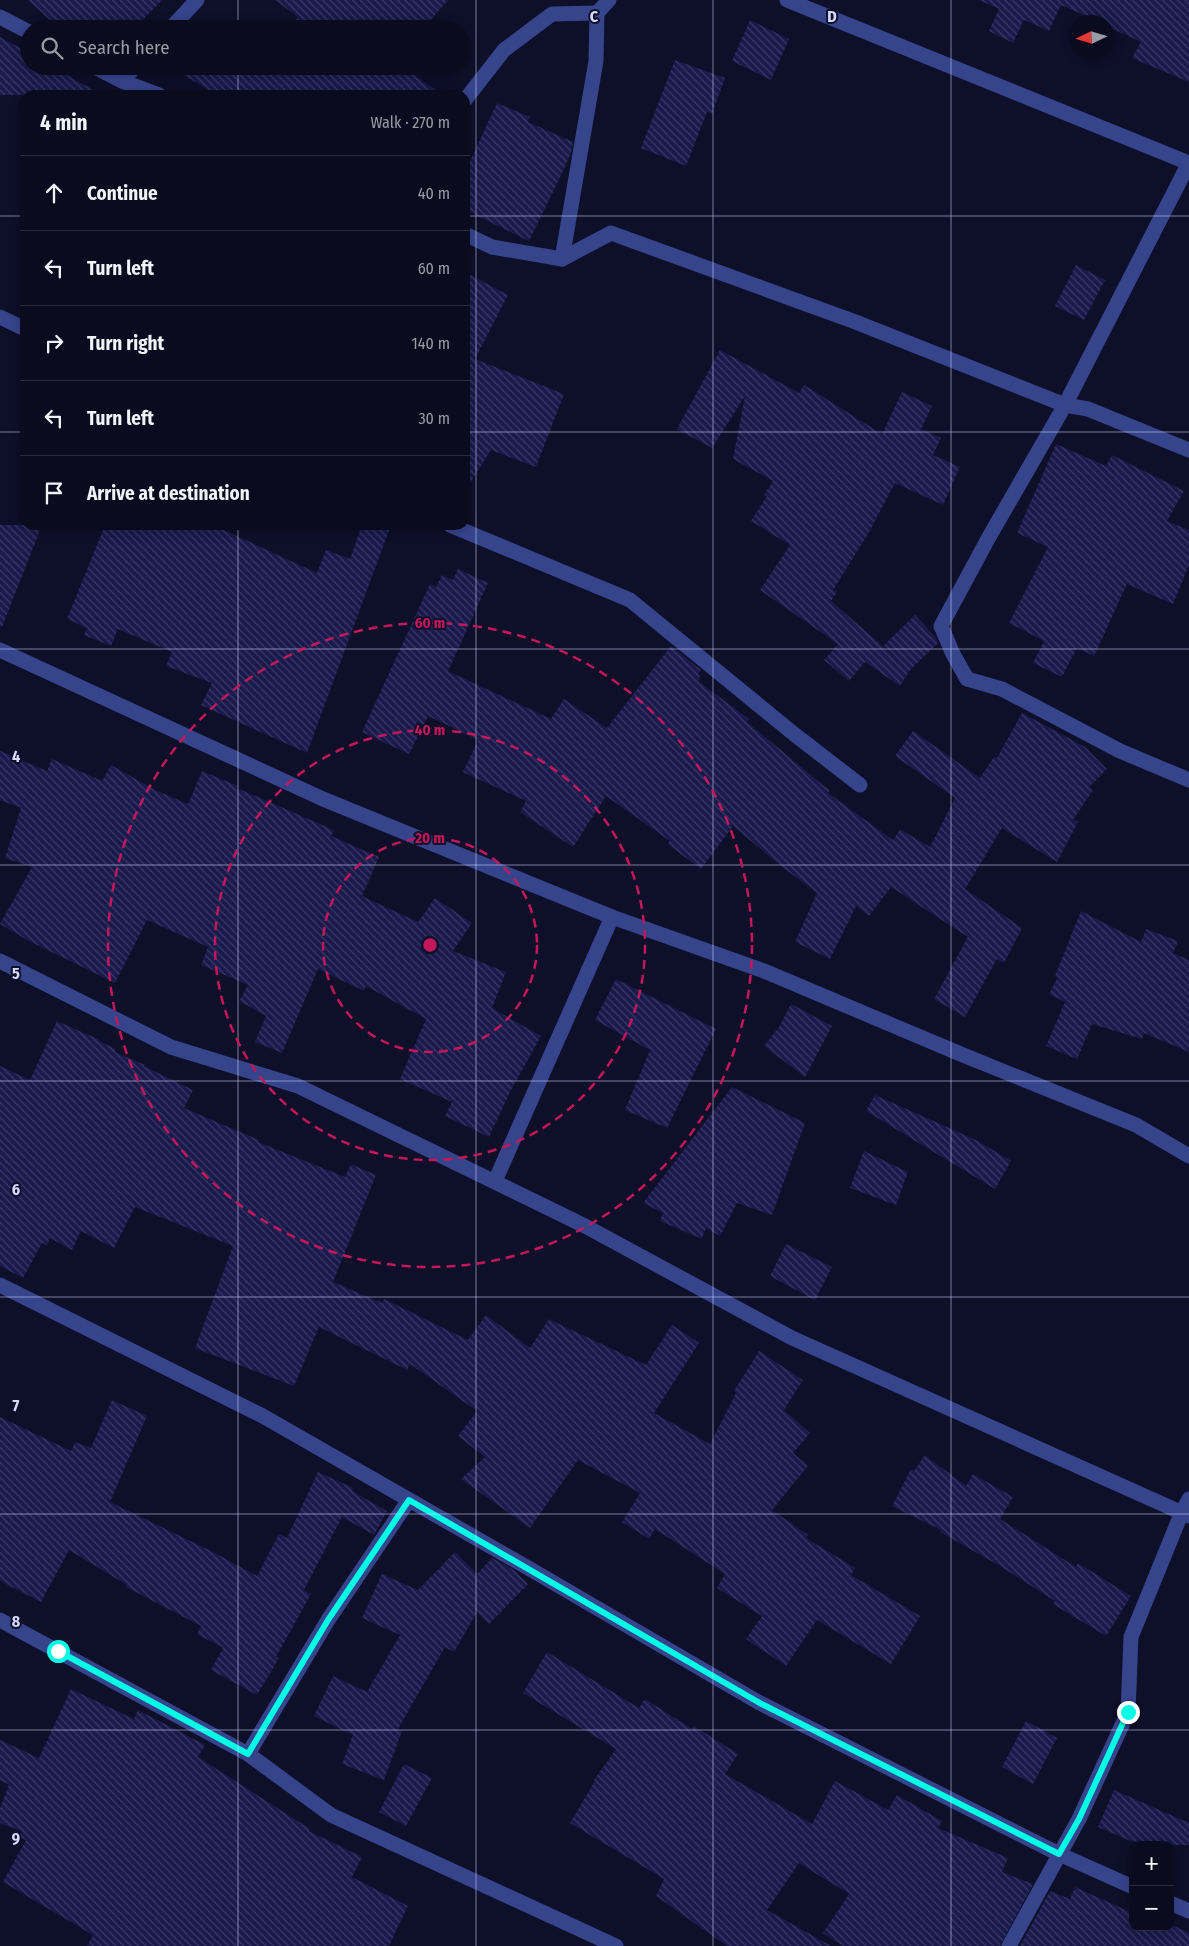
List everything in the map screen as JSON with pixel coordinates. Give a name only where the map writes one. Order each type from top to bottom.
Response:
[{"type":"street","points":[[178,20],[197,0]]},
{"type":"street","points":[[562,259],[596,61],[597,13],[608,0]]},
{"type":"street","points":[[787,0],[1189,163],[1065,405],[989,537],[941,626],[967,680],[1002,689],[1120,751],[1189,780]]},
{"type":"street","points":[[470,94],[504,50],[552,14],[597,13]]},
{"type":"street","points":[[0,17],[20,27]]},
{"type":"street","points":[[111,75],[146,90]]},
{"type":"street","points":[[122,81],[128,75]]},
{"type":"street","points":[[470,236],[492,247],[562,259],[611,233],[853,321],[1065,405],[1088,409],[1189,450]]},
{"type":"street","points":[[0,317],[20,326]]},
{"type":"street","points":[[462,530],[630,600],[794,734],[860,784]]},
{"type":"street","points":[[0,650],[323,799],[612,917],[764,971],[1136,1125],[1189,1156]]},
{"type":"street","points":[[495,1181],[612,917]]},
{"type":"street","points":[[0,961],[171,1047],[298,1086],[585,1226],[792,1338],[1187,1509],[1131,1637],[1128,1712],[1079,1819],[1008,1946]]},
{"type":"street","points":[[0,1285],[261,1415],[758,1702],[1059,1854],[1131,1886]]},
{"type":"street","points":[[248,1754],[328,1620],[409,1500]]},
{"type":"street","points":[[0,1620],[248,1754],[331,1816],[616,1946]]},
{"type":"street","points":[[1174,1905],[1189,1911]]},
{"type":"building","points":[[28,0],[162,0],[143,20],[50,20]]},
{"type":"building","points":[[275,0],[448,0],[431,20],[296,20],[298,17]]},
{"type":"building","points":[[979,0],[1189,0],[1189,82],[1132,58],[1141,42],[1114,30],[1114,15],[1083,15],[1061,5],[1049,31],[1024,20],[1013,43],[989,31],[999,9]]},
{"type":"building","points":[[750,20],[789,39],[771,80],[732,61]]},
{"type":"building","points":[[0,37],[20,48],[20,75],[67,75],[93,90],[20,90],[20,95],[0,95]]},
{"type":"building","points":[[675,60],[725,78],[712,114],[707,112],[686,166],[641,148]]},
{"type":"building","points":[[184,75],[414,75],[435,90],[209,90]]},
{"type":"building","points":[[497,103],[530,117],[528,122],[573,142],[571,153],[563,171],[529,241],[470,212],[470,161]]},
{"type":"building","points":[[1076,265],[1105,280],[1084,320],[1055,306]]},
{"type":"building","points":[[470,275],[508,295],[475,359],[564,394],[536,467],[491,450],[470,483]]},
{"type":"building","points":[[720,350],[799,393],[804,385],[882,434],[902,392],[932,406],[921,429],[941,438],[933,455],[960,467],[943,505],[895,483],[868,534],[833,590],[837,592],[831,601],[900,661],[884,645],[915,615],[936,638],[938,643],[910,670],[900,686],[865,662],[849,681],[824,660],[838,644],[760,590],[790,545],[751,521],[767,496],[764,495],[773,481],[733,459],[745,396],[712,448],[677,429]]},
{"type":"building","points":[[1056,444],[1106,466],[1112,455],[1184,491],[1167,521],[1189,530],[1189,565],[1173,604],[1127,584],[1094,656],[1077,648],[1062,677],[1033,663],[1044,641],[1009,623],[1048,547],[1017,533]]},
{"type":"building","points":[[0,525],[20,525],[20,530],[40,530],[2,627],[0,627]]},
{"type":"building","points":[[103,530],[224,530],[317,573],[326,550],[350,559],[360,530],[389,530],[307,753],[201,705],[212,683],[166,666],[172,652],[118,629],[111,646],[84,635],[87,628],[67,619]]},
{"type":"building","points":[[458,569],[488,583],[448,671],[551,719],[564,699],[607,728],[671,646],[701,670],[698,674],[700,675],[699,682],[749,719],[747,722],[830,791],[828,793],[893,840],[900,829],[930,847],[955,798],[895,756],[913,731],[980,778],[994,757],[997,758],[1022,713],[1085,747],[1107,769],[1089,787],[1093,790],[1073,820],[1078,822],[1057,862],[1002,828],[965,889],[1022,928],[1004,963],[997,959],[965,1017],[934,999],[968,937],[891,887],[869,916],[856,906],[830,959],[795,942],[817,893],[733,826],[701,869],[667,844],[670,841],[606,796],[573,847],[520,812],[526,801],[463,772],[478,740],[428,716],[409,754],[362,732],[430,584],[436,587],[442,575],[453,580]]},
{"type":"building","points":[[0,751],[47,771],[52,759],[102,781],[111,765],[155,790],[188,804],[202,771],[334,830],[331,836],[379,857],[362,896],[418,922],[435,898],[472,923],[453,951],[506,972],[492,1008],[541,1036],[510,1092],[489,1137],[445,1116],[452,1102],[400,1079],[426,1019],[366,986],[364,991],[318,969],[282,1053],[255,1042],[266,1016],[239,1001],[248,985],[201,965],[208,947],[147,920],[115,983],[27,940],[0,924],[32,867],[5,858],[21,808],[0,800]]},
{"type":"building","points":[[1081,911],[1141,942],[1146,929],[1178,941],[1173,953],[1189,960],[1189,1052],[1144,1033],[1142,1039],[1092,1024],[1077,1059],[1046,1046],[1065,1002],[1049,994],[1058,977],[1055,976]]},
{"type":"building","points":[[616,979],[716,1029],[667,1128],[625,1110],[650,1050],[595,1020]]},
{"type":"building","points":[[791,1004],[832,1026],[805,1077],[764,1046],[779,1027]]},
{"type":"building","points":[[57,1021],[100,1040],[116,1049],[115,1052],[193,1090],[184,1108],[259,1140],[258,1142],[345,1177],[351,1164],[376,1175],[333,1282],[382,1303],[384,1299],[468,1340],[486,1315],[530,1348],[549,1319],[646,1365],[672,1325],[699,1343],[654,1413],[710,1444],[736,1393],[734,1391],[759,1351],[803,1380],[784,1410],[810,1433],[793,1453],[808,1466],[772,1510],[808,1535],[806,1538],[855,1568],[851,1575],[920,1616],[891,1664],[817,1620],[786,1666],[746,1639],[762,1616],[717,1588],[725,1574],[655,1529],[649,1539],[622,1522],[640,1493],[578,1460],[530,1528],[461,1479],[485,1457],[458,1436],[477,1411],[410,1364],[407,1370],[319,1327],[294,1386],[195,1348],[233,1246],[135,1207],[114,1248],[81,1231],[72,1250],[50,1238],[47,1245],[42,1243],[23,1278],[0,1266],[0,1066],[30,1080]]},
{"type":"building","points":[[732,1087],[805,1123],[772,1215],[737,1203],[720,1236],[706,1228],[702,1239],[660,1221],[663,1213],[643,1203]]},
{"type":"building","points":[[875,1095],[976,1140],[1011,1161],[995,1189],[866,1111]]},
{"type":"building","points":[[864,1151],[908,1172],[896,1205],[850,1188]]},
{"type":"building","points":[[786,1244],[832,1267],[815,1300],[770,1276]]},
{"type":"building","points":[[112,1400],[147,1416],[110,1502],[211,1551],[257,1576],[279,1534],[287,1538],[318,1472],[353,1488],[352,1491],[387,1511],[374,1535],[342,1517],[304,1590],[311,1594],[276,1657],[279,1658],[257,1695],[211,1670],[223,1648],[197,1634],[201,1626],[126,1587],[127,1585],[69,1550],[41,1602],[0,1581],[0,1417],[71,1451],[75,1442],[91,1448]]},
{"type":"building","points":[[925,1455],[966,1486],[973,1474],[1013,1497],[1000,1519],[1076,1567],[1078,1563],[1131,1596],[1106,1636],[1053,1604],[1055,1601],[1000,1566],[940,1532],[941,1530],[892,1506],[911,1469],[914,1471]]},
{"type":"building","points":[[455,1552],[477,1574],[492,1558],[514,1570],[528,1584],[489,1624],[477,1612],[454,1652],[445,1647],[398,1729],[402,1731],[384,1780],[342,1764],[353,1735],[314,1716],[333,1676],[367,1692],[400,1635],[362,1618],[382,1574],[418,1590]]},
{"type":"building","points":[[547,1652],[639,1708],[645,1699],[692,1729],[694,1726],[738,1754],[725,1774],[812,1824],[835,1781],[888,1810],[897,1795],[942,1821],[938,1828],[1008,1858],[1002,1872],[1033,1884],[1000,1946],[843,1946],[823,1933],[849,1894],[799,1863],[767,1910],[831,1946],[727,1946],[656,1896],[664,1879],[570,1823],[594,1780],[616,1749],[523,1693]]},
{"type":"building","points":[[71,1689],[134,1719],[138,1710],[205,1745],[198,1757],[310,1829],[309,1831],[362,1857],[352,1877],[408,1906],[389,1946],[87,1946],[93,1935],[3,1882],[26,1840],[19,1837],[21,1831],[0,1823],[0,1808],[9,1785],[0,1780],[0,1740],[39,1758]]},
{"type":"building","points":[[1026,1721],[1057,1738],[1033,1784],[1002,1767]]},
{"type":"building","points":[[404,1764],[432,1778],[406,1826],[379,1812]]},
{"type":"building","points":[[1114,1790],[1189,1823],[1189,1845],[1174,1845],[1174,1841],[1131,1841],[1098,1827]]},
{"type":"building","points":[[1075,1887],[1129,1912],[1129,1931],[1174,1931],[1174,1926],[1189,1933],[1189,1946],[1020,1946],[1050,1891],[1070,1899]]},
{"type":"route","points":[[58,1651],[248,1754],[328,1620],[409,1500],[758,1702],[1059,1854],[1079,1819],[1128,1712]]}]
